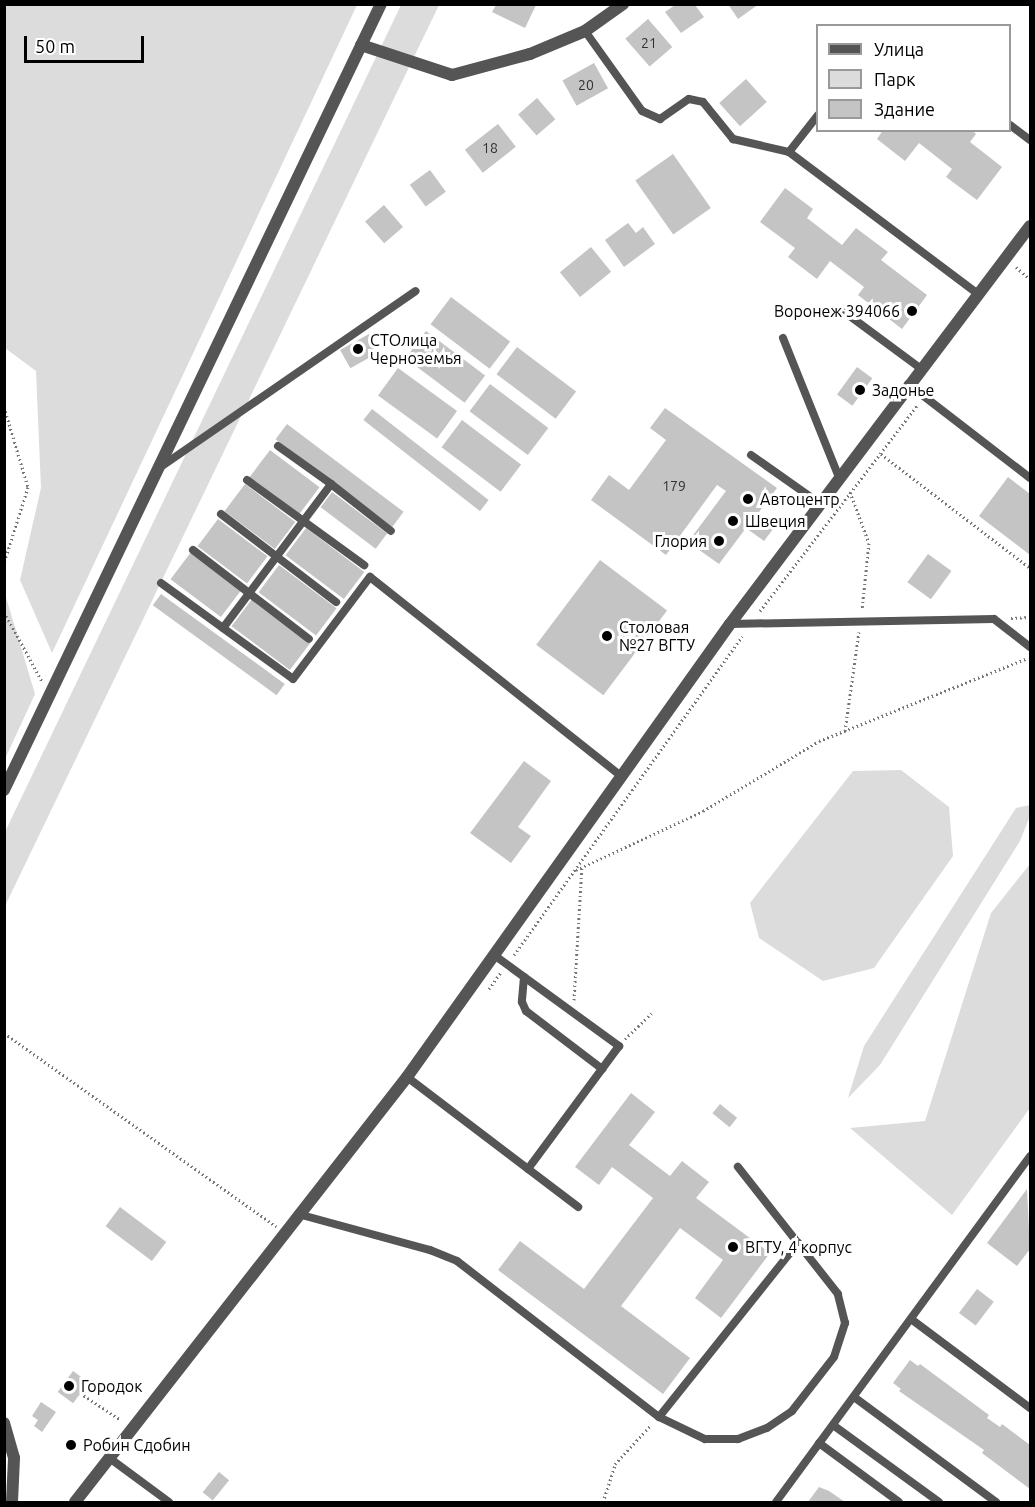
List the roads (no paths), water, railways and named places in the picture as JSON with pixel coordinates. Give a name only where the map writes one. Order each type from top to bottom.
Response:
[{"type":"street","points":[[4,790],[381,4]]},
{"type":"street","points":[[361,45],[452,75],[530,54],[585,31],[623,4]]},
{"type":"street","points":[[75,1503],[108,1457],[407,1077],[730,624],[920,368],[1030,226]]},
{"type":"street","points":[[4,1423],[14,1458],[12,1503]]},
{"type":"lane","points":[[585,31],[642,111],[660,119],[690,99],[703,102],[734,139],[789,152],[978,294]]},
{"type":"lane","points":[[789,152],[816,118]]},
{"type":"lane","points":[[1011,126],[1030,140]]},
{"type":"lane","points":[[158,469],[416,291]]},
{"type":"lane","points":[[843,311],[920,368]]},
{"type":"lane","points":[[783,338],[839,477]]},
{"type":"lane","points":[[908,384],[1030,478]]},
{"type":"lane","points":[[278,446],[391,531]]},
{"type":"lane","points":[[751,454],[819,503]]},
{"type":"lane","points":[[248,480],[364,565]]},
{"type":"lane","points":[[223,628],[330,484]]},
{"type":"lane","points":[[221,514],[336,602]]},
{"type":"lane","points":[[193,550],[309,639]]},
{"type":"lane","points":[[160,583],[292,679],[370,577],[621,776]]},
{"type":"lane","points":[[730,624],[994,619],[1030,647]]},
{"type":"lane","points":[[494,955],[619,1046],[528,1169]]},
{"type":"lane","points":[[524,977],[522,1002],[526,1011],[602,1069]]},
{"type":"lane","points":[[407,1077],[578,1208]]},
{"type":"lane","points":[[776,1503],[1030,1156]]},
{"type":"lane","points":[[298,1214],[430,1250],[457,1261],[659,1417],[705,1439],[738,1439],[767,1428],[792,1411],[834,1357],[845,1323],[838,1294],[738,1167]]},
{"type":"lane","points":[[659,1417],[798,1244]]},
{"type":"lane","points":[[911,1319],[1030,1408]]},
{"type":"lane","points":[[854,1397],[996,1503]]},
{"type":"lane","points":[[833,1425],[939,1503]]},
{"type":"lane","points":[[819,1443],[899,1503]]},
{"type":"lane","points":[[108,1457],[169,1503]]},
{"type":"place","name":"Воронеж 394066","points":[[912,311]]},
{"type":"place","name":"СТОлица Черноземья","points":[[358,349]]},
{"type":"place","name":"Задонье","points":[[860,390]]},
{"type":"place","name":"Автоцентр","points":[[748,499]]},
{"type":"place","name":"Швеция","points":[[733,521]]},
{"type":"place","name":"Глория","points":[[719,541]]},
{"type":"place","name":"Столовая №27 ВГТУ","points":[[607,636]]},
{"type":"place","name":"ВГТУ, 4 корпус","points":[[733,1247]]},
{"type":"place","name":"Городок","points":[[69,1386]]},
{"type":"place","name":"Робин Сдобин","points":[[71,1445]]}]
